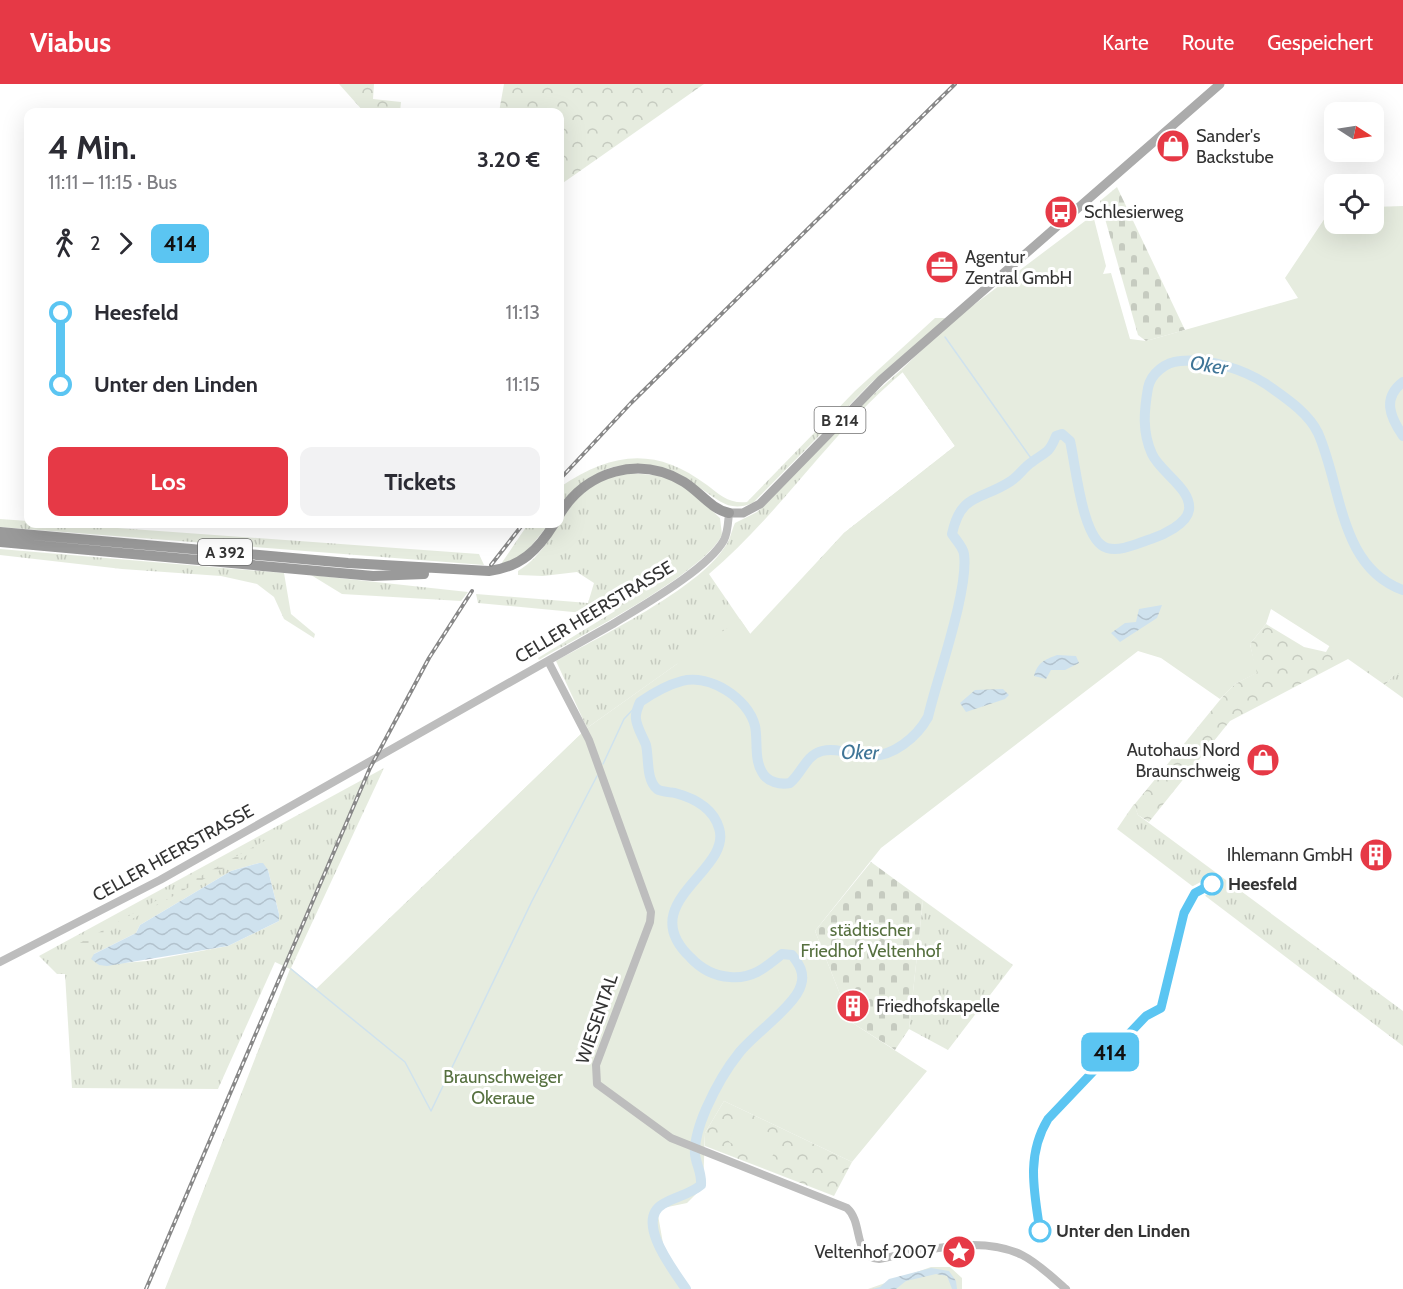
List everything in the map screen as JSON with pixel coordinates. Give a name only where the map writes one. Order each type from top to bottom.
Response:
[{"type":"highway","points":[[564,509],[577,492],[594,480],[615,471],[636,468],[673,476],[717,508],[729,513]]},
{"type":"highway","points":[[449,570],[489,571],[517,564],[538,547],[551,528]]},
{"type":"highway","name":"A 392","points":[[0,532],[449,570]]},
{"type":"highway","name":"A 392","points":[[0,542],[381,576],[449,570]]},
{"type":"main road","name":"B 214","points":[[729,513],[748,511],[760,504],[881,380],[1220,84]]},
{"type":"street","name":"CELLER HEERSTRASSE","points":[[0,962],[160,880],[648,602],[700,564],[724,540],[729,513]]},
{"type":"street","name":"WIESENTAL","points":[[548,661],[589,740],[651,912],[650,922],[596,1065],[595,1079],[603,1089],[663,1133],[682,1143],[847,1208],[855,1217],[863,1251],[870,1257],[879,1259],[962,1246],[995,1246],[1024,1256],[1066,1289]]},
{"type":"green space","points":[[339,84],[374,84],[373,99],[401,102],[400,108],[360,108]]},
{"type":"green space","points":[[504,84],[704,84],[564,182],[564,108],[500,108]]},
{"type":"green space","points":[[1117,187],[1185,330],[1146,341],[1138,335],[1100,201]]},
{"type":"green space","name":"Braunschweiger Okeraue","points":[[1403,206],[1403,671],[1384,681],[1271,609],[1266,624],[1250,644],[1257,673],[1235,684],[1220,699],[1161,658],[1138,651],[881,848],[815,931],[851,1022],[927,1071],[852,1162],[724,1101],[705,1133],[703,1187],[687,1203],[663,1208],[658,1215],[664,1249],[688,1289],[165,1289],[291,969],[317,989],[587,728],[740,619],[751,635],[844,533],[955,446],[901,370],[951,322],[1093,215],[1106,266],[1103,274],[1111,273],[1130,339],[1146,341],[1298,298],[1285,278],[1324,220],[1324,234],[1384,234],[1384,207]]},
{"type":"green space","points":[[935,318],[947,318],[872,382],[753,503],[745,506],[732,506],[694,485],[645,469],[616,466],[595,476],[564,504],[564,484],[598,466],[634,458],[651,459],[669,464],[688,472],[725,498],[735,502],[747,502],[855,391]]},
{"type":"green space","points":[[901,370],[1028,452],[941,613],[677,664],[587,728],[556,661],[646,611],[692,580],[711,564],[724,548],[735,523],[757,512],[766,504],[840,424]],"holes":[[[903,372],[955,446],[844,533],[750,634],[709,574],[759,526],[852,420]]]},
{"type":"green space","points":[[630,473],[665,476],[692,492],[720,518],[722,535],[710,551],[667,585],[539,660],[538,658],[615,611],[606,599],[594,614],[478,603],[476,594],[588,603],[594,583],[577,572],[543,576],[518,575],[518,571],[542,549],[556,528],[564,528],[564,516],[587,488],[598,481]]},
{"type":"green space","points":[[0,519],[24,521],[24,528],[118,528],[479,554],[484,565],[0,527]]},
{"type":"green space","points":[[525,528],[546,528],[522,557],[501,564]]},
{"type":"green space","points":[[0,549],[284,573],[291,614],[315,634],[314,638],[284,619],[274,597],[257,584],[221,576],[122,569],[0,555]]},
{"type":"green space","points":[[311,575],[468,592],[461,601],[342,594]]},
{"type":"green space","points":[[1266,624],[1304,647],[1326,652],[1330,645],[1403,638],[1403,674],[1395,674],[1385,685],[1348,659],[1230,721],[1149,822],[1138,815],[1134,805],[1224,695],[1235,684],[1256,673],[1250,644]]},
{"type":"green space","points":[[1395,674],[1403,674],[1403,698],[1385,685]]},
{"type":"green space","points":[[580,735],[191,1222],[290,969],[275,962],[218,1089],[72,1088],[65,974],[57,974],[39,956],[384,768],[291,968],[316,989]],"holes":[[[259,863],[268,870],[279,921],[228,946],[147,961],[99,965],[94,954],[136,933],[140,925],[231,871]]]},
{"type":"green space","points":[[1134,804],[1138,815],[1403,1011],[1403,1046],[1117,829]]},
{"type":"green space","points":[[266,840],[267,844],[80,948],[78,944]]},
{"type":"green space","name":"städtischer Friedhof Veltenhof","points":[[871,862],[923,900],[909,1029],[895,1050],[851,1022],[815,931]]},
{"type":"green space","points":[[923,900],[1013,965],[948,1050],[909,1029]]},
{"type":"green space","points":[[724,1101],[852,1162],[834,1196],[705,1146],[705,1133]]},
{"type":"green space","points":[[738,1117],[782,1139],[769,1162],[729,1142]]},
{"type":"green space","points":[[931,1267],[950,1267],[962,1278],[962,1289],[868,1289]]},
{"type":"water","points":[[1162,605],[1157,618],[1120,642],[1111,633],[1125,623],[1136,622],[1139,609]]},
{"type":"water","points":[[1057,655],[1076,656],[1079,663],[1065,670],[1051,670],[1046,679],[1034,676],[1042,662]]},
{"type":"water","points":[[1003,689],[1009,695],[1005,699],[966,712],[960,703],[975,690]]},
{"type":"water","points":[[263,863],[268,870],[279,921],[228,946],[107,966],[99,965],[91,959],[94,954],[136,933],[140,925],[231,871]]},
{"type":"water","points":[[931,1268],[949,1271],[956,1281],[957,1289],[952,1289],[947,1276],[936,1274],[906,1281],[896,1289],[872,1289],[880,1287],[889,1279]]},
{"type":"waterway","points":[[945,337],[1033,461]]},
{"type":"waterway","name":"Oker","points":[[686,1289],[666,1259],[654,1234],[655,1212],[663,1204],[701,1185],[695,1143],[709,1102],[739,1053],[791,1002],[801,985],[802,973],[792,955],[782,954],[752,974],[738,977],[719,975],[708,971],[694,961],[675,937],[672,920],[678,903],[712,859],[719,844],[719,828],[707,809],[696,801],[659,790],[653,785],[649,775],[646,745],[636,719],[640,702],[682,681],[704,681],[726,690],[745,706],[751,716],[756,731],[757,755],[764,775],[782,784],[790,783],[808,760],[822,751],[834,750],[869,756],[887,753],[903,744],[918,732],[928,717],[951,634],[962,589],[964,570],[964,554],[952,534],[956,520],[967,504],[1014,479],[1029,464],[1049,450],[1056,436],[1062,434],[1070,441],[1081,501],[1086,518],[1098,542],[1107,548],[1118,549],[1162,535],[1184,520],[1189,510],[1189,502],[1181,488],[1152,454],[1145,421],[1148,388],[1152,378],[1165,366],[1180,361],[1213,363],[1247,374],[1266,384],[1308,418],[1314,425],[1326,454],[1345,523],[1354,544],[1366,563],[1382,579],[1403,590]]},
{"type":"waterway","name":"Oker","points":[[1403,382],[1396,388],[1390,401],[1392,415],[1403,436]]},
{"type":"waterway","points":[[603,764],[624,719],[640,702]]},
{"type":"waterway","points":[[291,969],[405,1062],[431,1111],[532,901],[597,776]]},
{"type":"railway","points":[[564,475],[631,403],[955,84]]},
{"type":"railway","points":[[491,565],[520,528]]},
{"type":"railway","points":[[146,1289],[370,768],[429,658],[472,591]]},
{"type":"bus line","name":"414","points":[[1040,1231],[1032,1166],[1035,1146],[1041,1131],[1048,1119],[1109,1053],[1146,1016],[1161,1008],[1184,913],[1195,893],[1212,884]]},
{"type":"place","name":"Sander's Backstube","points":[[1173,146]]},
{"type":"place","name":"Schlesierweg","points":[[1061,212]]},
{"type":"place","name":"Agentur Zentral GmbH","points":[[942,267]]},
{"type":"place","name":"Autohaus Nord Braunschweig","points":[[1263,760]]},
{"type":"place","name":"Ihlemann GmbH","points":[[1376,855]]},
{"type":"place","name":"Heesfeld","points":[[1212,884]]},
{"type":"place","name":"Friedhofskapelle","points":[[853,1006]]},
{"type":"place","name":"Unter den Linden","points":[[1040,1231]]},
{"type":"place","name":"Veltenhof 2007","points":[[959,1252]]}]
